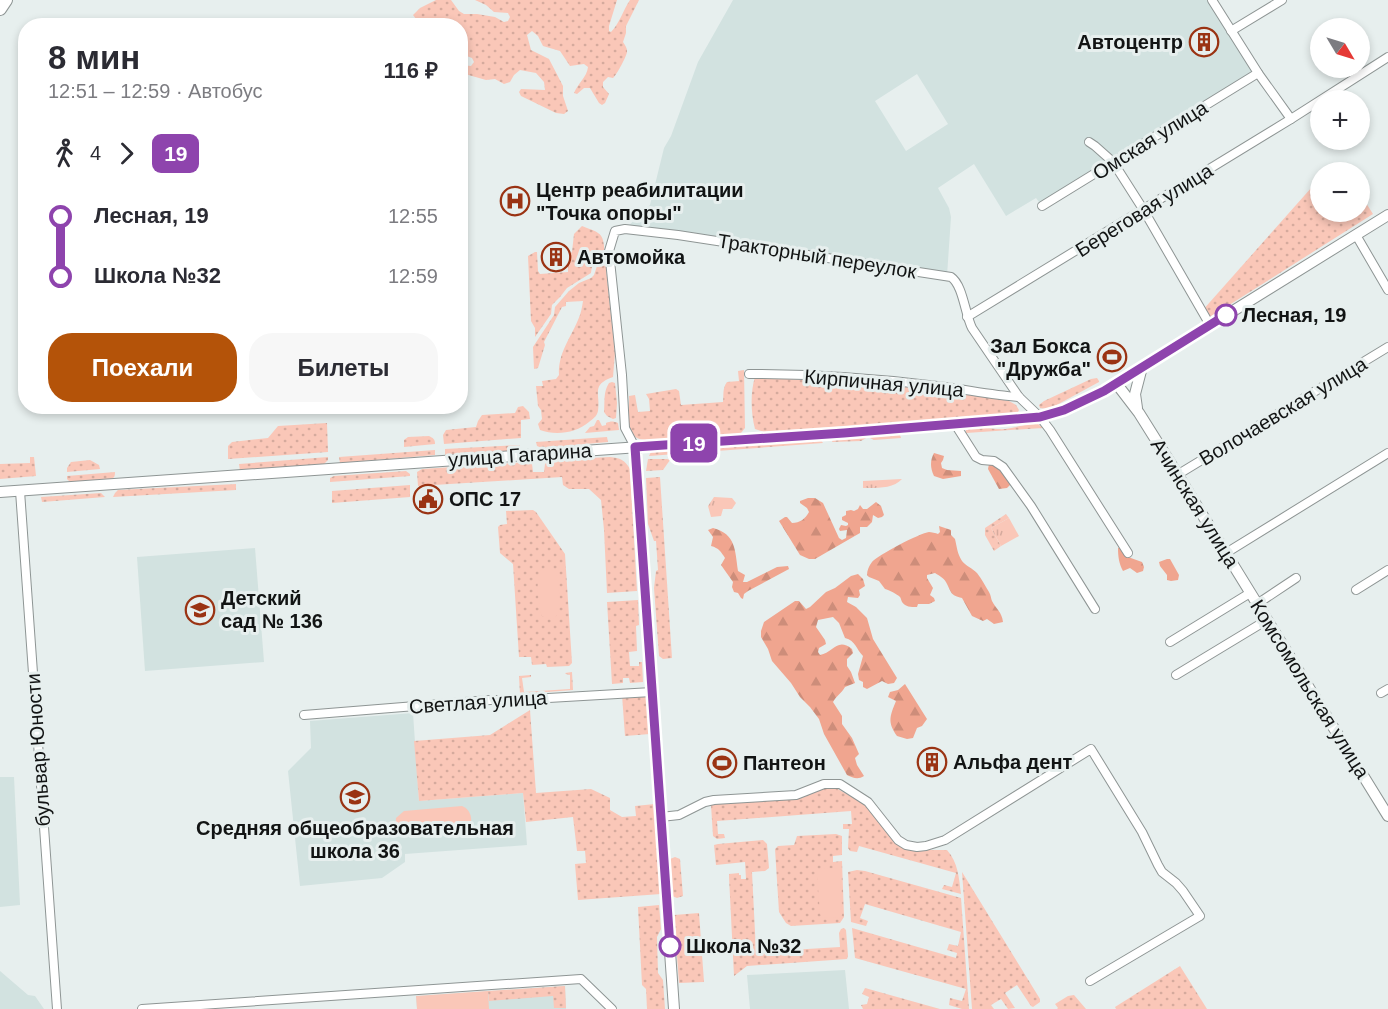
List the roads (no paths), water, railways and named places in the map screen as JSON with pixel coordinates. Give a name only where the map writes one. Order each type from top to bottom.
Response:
[{"type":"main road","points":[[0,9],[6,0]]},
{"type":"street","points":[[1212,0],[1258,73],[1291,119]]},
{"type":"street","points":[[1232,31],[1282,0]]},
{"type":"street","name":"Береговая улица","points":[[967,317],[1083,248],[1388,57]]},
{"type":"street","name":"Омская улица","points":[[1042,206],[1258,73]]},
{"type":"street","points":[[1089,142],[1113,162],[1210,325]]},
{"type":"street","name":"улица Гагарина","points":[[0,492],[1040,417],[1064,410],[1116,384],[1388,215]]},
{"type":"street","name":"Тракторный переулок","points":[[635,447],[626,428],[609,251],[615,231],[625,229],[678,235],[947,276],[958,283],[967,317]]},
{"type":"street","points":[[1356,235],[1388,290]]},
{"type":"street","points":[[967,317],[972,328],[1019,397],[1040,417],[1062,448],[1128,553]]},
{"type":"street","name":"Волочаевская улица","points":[[1177,475],[1388,347]]},
{"type":"street","name":"Ачинская улица","points":[[1139,414],[1135,394],[1142,367]]},
{"type":"street","name":"Кирпичная улица","points":[[748,374],[832,376],[935,385],[1019,397]]},
{"type":"street","name":"Ачинская улица","points":[[1116,384],[1139,414],[1250,592]]},
{"type":"street","points":[[955,424],[976,457],[981,460],[994,461],[1003,467],[1031,506],[1095,609]]},
{"type":"street","points":[[635,447],[674,1009]]},
{"type":"street","points":[[1226,553],[1388,453]]},
{"type":"street","name":"бульвар Юности","points":[[20,490],[57,1009]]},
{"type":"street","points":[[1356,590],[1388,570]]},
{"type":"street","points":[[1257,604],[1296,578]]},
{"type":"street","points":[[1170,642],[1250,592]]},
{"type":"street","name":"Комсомольская улица","points":[[1250,592],[1384,799],[1388,816]]},
{"type":"street","points":[[1176,675],[1267,620]]},
{"type":"street","name":"Светлая улица","points":[[304,715],[506,699],[652,692]]},
{"type":"street","points":[[661,817],[679,815],[714,800],[796,795],[824,784],[833,783],[853,791],[868,802],[898,840],[906,845],[926,846],[945,840],[1091,749],[1142,832],[1162,872],[1183,891],[1200,916],[1090,981]]},
{"type":"street","points":[[142,1009],[581,979],[612,1009]]},
{"type":"place","name":"Автоцентр","points":[[1204,42]]},
{"type":"place","name":"Центр реабилитации \"Точка опоры\"","points":[[515,201]]},
{"type":"place","name":"Автомойка","points":[[556,257]]},
{"type":"place","name":"Лесная, 19","points":[[1226,315]]},
{"type":"place","name":"Зал Бокса \"Дружба\"","points":[[1112,357]]},
{"type":"place","name":"ОПС 17","points":[[428,499]]},
{"type":"place","name":"Детский сад № 136","points":[[200,610]]},
{"type":"place","name":"Альфа дент","points":[[932,762]]},
{"type":"place","name":"Пантеон","points":[[722,763]]},
{"type":"place","name":"Средняя общеобразовательная школа 36","points":[[355,797]]},
{"type":"place","name":"Школа №32","points":[[670,946]]}]
